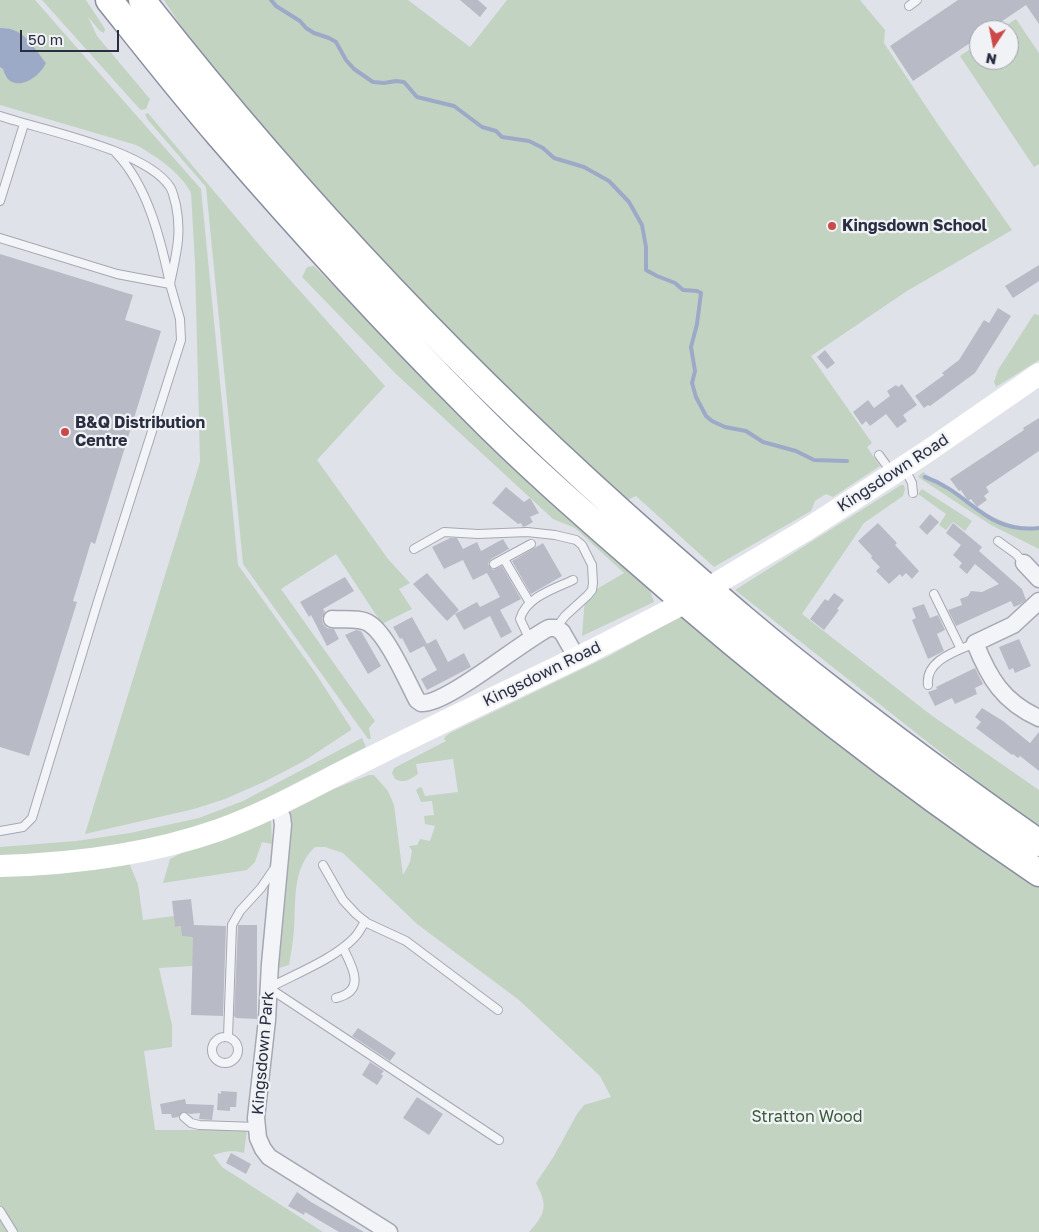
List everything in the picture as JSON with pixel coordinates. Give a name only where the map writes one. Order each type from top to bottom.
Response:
[{"type":"highway","points":[[109,0],[218,133],[341,272],[473,410],[573,504],[708,624],[863,748],[980,833],[1039,873]]},
{"type":"highway","points":[[142,0],[236,114],[354,248],[428,326],[603,497],[715,595],[826,686],[931,766],[1039,843]]},
{"type":"main road","name":"Kingsdown Road","points":[[0,866],[68,862],[148,850],[219,830],[277,806],[375,755],[583,655],[682,604],[806,530],[898,471],[1039,374]]},
{"type":"street","points":[[1024,563],[1039,579]]},
{"type":"street","points":[[1039,601],[1013,625],[968,646],[986,668],[996,686],[1014,704],[1039,718]]},
{"type":"street","points":[[332,619],[370,623],[386,644],[417,700],[425,703],[432,702],[468,682],[549,628],[556,628],[562,632],[583,655]]},
{"type":"street","name":"Kingsdown Park","points":[[277,806],[283,824],[259,1090],[258,1138],[262,1149],[269,1157],[388,1232]]},
{"type":"lane","points":[[909,6],[918,0]]},
{"type":"lane","points":[[0,116],[113,150],[151,169],[171,187],[180,233],[170,284]]},
{"type":"lane","points":[[0,201],[24,124]]},
{"type":"lane","points":[[0,831],[23,826],[32,818],[95,610],[181,340],[180,319],[170,284],[161,240],[129,170],[113,150]]},
{"type":"lane","points":[[0,238],[117,274],[170,284]]},
{"type":"lane","points":[[879,455],[912,484],[913,493]]},
{"type":"lane","points":[[414,549],[444,532],[478,534],[528,532],[576,540],[582,545],[592,565],[592,590],[564,616],[556,628]]},
{"type":"lane","points":[[998,541],[1016,554],[1024,563]]},
{"type":"lane","points":[[494,564],[531,544]]},
{"type":"lane","points":[[504,559],[530,603]]},
{"type":"lane","points":[[530,640],[520,619],[522,611],[539,597],[573,580]]},
{"type":"lane","points":[[928,685],[928,678],[932,667],[941,659],[968,646],[934,594]]},
{"type":"lane","points":[[228,1037],[232,925],[240,911],[261,888],[279,863]]},
{"type":"lane","points":[[323,865],[343,900],[365,922],[406,941],[498,1010]]},
{"type":"lane","points":[[365,922],[356,937],[343,948],[269,988],[499,1140]]},
{"type":"lane","points":[[336,998],[352,989],[355,977],[353,968],[343,948]]},
{"type":"lane","points":[[184,1117],[191,1123],[199,1125],[257,1127]]},
{"type":"lane","points":[[0,1211],[13,1232]]},
{"type":"green space","points":[[0,0],[35,0],[201,189],[238,565],[314,671],[351,728],[351,730],[304,761],[266,781],[225,799],[194,809],[85,834],[200,462],[195,264],[191,193],[174,171],[136,145],[0,105],[0,67],[3,68],[5,76],[20,83],[38,74],[46,63],[7,28],[0,28]]},
{"type":"green space","points":[[42,0],[86,0],[105,29],[104,33],[100,31],[88,17],[97,36],[150,99],[146,109],[141,110],[136,105]]},
{"type":"green space","name":"Kingsdown School","points":[[164,0],[408,0],[470,47],[507,0],[860,0],[885,30],[884,43],[1012,230],[907,291],[811,356],[872,443],[867,447],[880,466],[833,497],[826,494],[815,501],[811,511],[714,567],[636,496],[623,502],[445,333],[256,122],[186,34]]},
{"type":"green space","points":[[1019,23],[1039,53],[1039,164],[1034,167],[969,70],[1019,70]]},
{"type":"green space","points":[[969,50],[969,70],[960,56]]},
{"type":"green space","points":[[148,113],[267,254],[385,386],[317,460],[388,559],[410,583],[399,589],[412,609],[382,624],[336,554],[281,589],[375,721],[369,728],[371,739],[368,739],[243,564],[206,187],[147,119],[145,114]]},
{"type":"green space","points":[[314,266],[412,365],[648,585],[654,602],[582,636],[585,596],[624,573],[575,528],[553,519],[396,374],[302,277],[307,267]]},
{"type":"green space","points":[[1034,314],[1039,315],[1039,360],[996,387],[994,382],[998,370]]},
{"type":"green space","points":[[923,472],[992,517],[1023,527],[1039,528],[1039,549],[991,525],[918,477]]},
{"type":"green space","points":[[901,485],[904,485],[905,489],[903,496],[864,523],[802,614],[931,715],[1039,790],[1039,826],[1001,800],[735,590]]},
{"type":"green space","points":[[922,489],[972,521],[965,531],[953,522],[946,530],[939,525],[946,514],[918,494]]},
{"type":"green space","name":"Stratton Wood","points":[[683,615],[1039,884],[1039,1232],[529,1232],[539,1220],[544,1204],[536,1183],[554,1156],[577,1114],[584,1105],[611,1097],[600,1076],[519,1000],[417,924],[343,853],[325,847],[315,847],[302,865],[295,897],[294,934],[289,965],[279,968],[276,965],[286,817],[290,806],[369,775],[374,775],[388,791],[394,805],[403,875],[410,862],[412,851],[409,846],[417,845],[420,839],[430,841],[435,826],[425,824],[424,816],[434,815],[432,801],[421,802],[416,790],[420,787],[422,788],[425,796],[458,792],[453,759],[416,764],[418,774],[404,781],[395,779],[392,773],[394,768],[446,741],[444,739],[450,733],[609,656]]},
{"type":"green space","points":[[362,738],[366,747],[241,811],[129,863],[138,884],[143,920],[174,916],[175,927],[181,926],[193,937],[193,966],[159,968],[172,1025],[172,1047],[144,1051],[155,1130],[247,1130],[244,1153],[229,1151],[213,1155],[222,1167],[323,1232],[0,1232],[0,847],[76,841],[130,833],[199,818],[243,801]]},
{"type":"green space","points":[[271,819],[272,844],[262,842],[255,862],[247,870],[163,883],[170,859],[187,850]]},
{"type":"water","points":[[0,28],[22,34],[46,63],[37,75],[30,80],[17,83],[11,82],[0,67]]},
{"type":"building","points":[[460,0],[478,0],[487,8],[480,17]]},
{"type":"building","points":[[958,0],[1039,0],[1039,24],[1026,5],[1004,20],[969,20],[969,44],[913,81],[890,46]]},
{"type":"building","name":"B&Q Distribution Centre","points":[[0,254],[133,295],[125,320],[161,331],[95,544],[91,542],[73,601],[77,602],[29,756],[0,747]]},
{"type":"building","points":[[1039,265],[1039,281],[1013,298],[1005,286]]},
{"type":"building","points":[[998,308],[1011,316],[975,373],[930,406],[928,405],[924,408],[915,396],[944,375],[942,373],[959,360],[984,320],[989,323]]},
{"type":"building","points":[[825,350],[835,363],[827,369],[817,357]]},
{"type":"building","points":[[902,384],[917,405],[903,415],[907,421],[897,428],[886,414],[870,426],[866,421],[862,425],[853,412],[868,400],[874,408],[890,396],[887,391],[896,385],[898,387]]},
{"type":"building","points":[[1039,418],[1039,451],[986,487],[989,492],[984,496],[987,500],[977,507],[971,499],[968,501],[961,490],[959,491],[950,479]]},
{"type":"building","points":[[506,487],[524,502],[530,498],[539,513],[530,517],[533,522],[523,527],[521,523],[518,524],[492,503]]},
{"type":"building","points":[[930,514],[939,522],[927,535],[919,527]]},
{"type":"building","points":[[878,523],[919,571],[912,579],[906,573],[902,577],[900,574],[889,584],[876,571],[880,567],[858,541]]},
{"type":"building","points":[[953,523],[982,547],[979,551],[1022,589],[1026,600],[1014,607],[1011,601],[956,626],[948,610],[962,605],[960,599],[968,596],[971,591],[982,592],[999,584],[975,564],[967,574],[959,567],[962,563],[953,555],[961,545],[946,533]]},
{"type":"building","points":[[450,538],[457,538],[463,549],[477,542],[481,551],[503,539],[509,549],[491,559],[488,564],[493,570],[502,566],[521,599],[500,610],[512,632],[501,638],[490,616],[464,630],[455,614],[477,602],[480,607],[500,597],[487,573],[473,580],[463,560],[444,569],[432,547]]},
{"type":"building","points":[[543,543],[562,576],[531,594],[512,561]]},
{"type":"building","points":[[427,573],[459,610],[447,621],[413,584]]},
{"type":"building","points":[[345,577],[354,591],[323,609],[325,612],[322,618],[323,624],[327,628],[334,629],[339,639],[327,646],[311,615],[309,617],[300,602]]},
{"type":"building","points":[[834,593],[844,600],[824,630],[810,619],[825,599],[828,601]]},
{"type":"building","points":[[924,604],[930,618],[938,615],[945,630],[937,634],[944,651],[928,659],[912,620],[916,618],[912,608]]},
{"type":"building","points":[[412,617],[427,644],[436,639],[448,662],[464,653],[471,667],[427,690],[421,679],[437,670],[424,646],[410,653],[402,638],[400,639],[393,627]]},
{"type":"building","points":[[356,630],[361,631],[381,666],[368,674],[345,635]]},
{"type":"building","points":[[1019,639],[1031,666],[1015,673],[1013,668],[1009,670],[999,647]]},
{"type":"building","points":[[975,668],[983,684],[975,688],[977,694],[955,704],[952,698],[935,706],[928,692]]},
{"type":"building","points":[[982,708],[1003,721],[1030,743],[1039,732],[1039,771],[1020,756],[1018,758],[1012,755],[976,728],[981,722],[975,717]]},
{"type":"building","points":[[191,899],[194,925],[226,926],[223,1016],[191,1015],[193,937],[182,936],[181,926],[175,927],[172,901]]},
{"type":"building","points":[[238,925],[257,925],[257,1019],[236,1018],[234,1016]]},
{"type":"building","points":[[358,1028],[396,1053],[390,1061],[352,1036]]},
{"type":"building","points":[[370,1062],[384,1071],[377,1085],[362,1075]]},
{"type":"building","points":[[221,1091],[237,1092],[236,1107],[230,1107],[230,1111],[217,1110],[218,1093],[221,1094]]},
{"type":"building","points":[[417,1097],[443,1114],[429,1135],[403,1118]]},
{"type":"building","points":[[185,1099],[186,1104],[214,1105],[212,1120],[199,1119],[200,1113],[190,1114],[183,1112],[178,1117],[172,1118],[171,1114],[162,1114],[160,1104]]},
{"type":"building","points":[[231,1153],[251,1164],[246,1174],[226,1163]]},
{"type":"building","points":[[297,1192],[364,1232],[339,1232],[305,1212],[304,1215],[288,1206]]},
{"type":"waterway","points":[[271,0],[276,6],[300,21],[306,28],[336,42],[346,60],[354,69],[373,82],[404,82],[417,97],[454,106],[482,127],[496,131],[502,137],[529,141],[543,148],[554,158],[584,167],[609,181],[629,202],[642,225],[646,247],[646,270],[675,283],[683,290],[701,293],[697,324],[691,347],[695,371],[692,383],[696,397],[706,416],[725,427],[746,431],[763,442],[796,451],[814,460],[847,461]]},
{"type":"waterway","points":[[925,477],[941,484],[991,519],[1005,525],[1020,528],[1039,528]]},
{"type":"place","name":"Kingsdown School","points":[[832,226]]},
{"type":"place","name":"B&Q Distribution Centre","points":[[65,432]]}]
